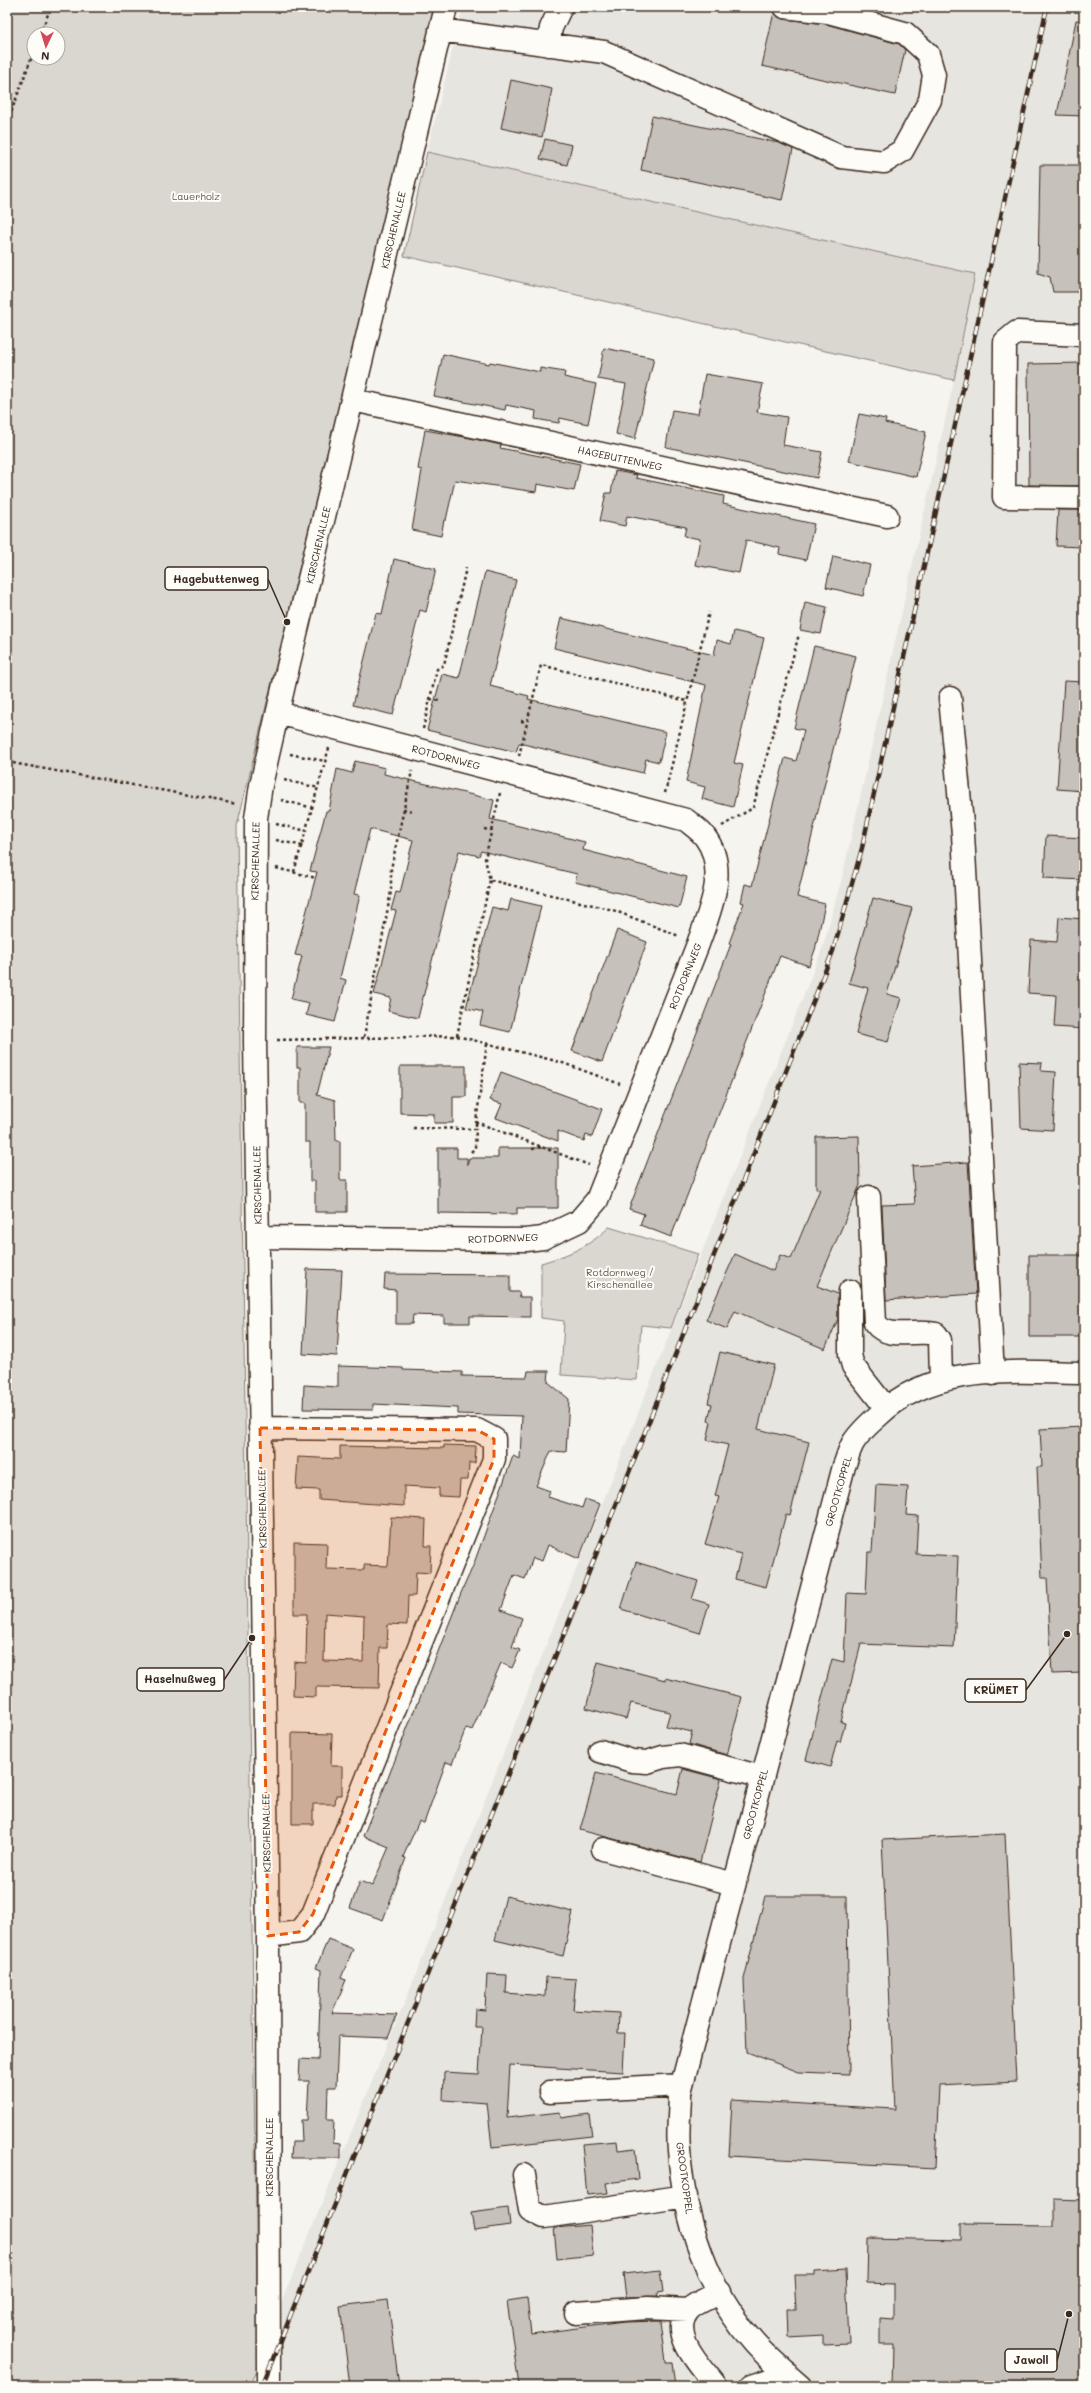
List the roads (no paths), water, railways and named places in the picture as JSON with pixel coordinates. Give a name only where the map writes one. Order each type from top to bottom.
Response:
[{"type":"street","name":"KIRSCHENALLEE","points":[[269,2386],[268,1936],[260,1428],[254,862],[248,811],[261,785],[446,7]]},
{"type":"street","points":[[548,45],[551,28],[561,7]]},
{"type":"street","points":[[440,30],[604,52],[840,157],[884,162],[902,151],[930,100],[934,75],[928,54],[905,33],[828,12],[784,7]]},
{"type":"street","points":[[1084,335],[1017,332],[1005,342],[1004,497],[1084,498]]},
{"type":"street","name":"HAGEBUTTENWEG","points":[[353,400],[887,516]]},
{"type":"street","points":[[950,698],[963,834],[993,1374]]},
{"type":"street","name":"ROTDORNWEG","points":[[258,1237],[470,1240],[543,1238],[579,1221],[597,1200],[698,944],[712,906],[716,887],[716,865],[704,836],[686,820],[278,713]]},
{"type":"street","points":[[869,1197],[876,1323],[880,1330],[888,1333],[926,1332],[936,1334],[940,1340],[941,1380]]},
{"type":"street","points":[[850,1291],[850,1355],[853,1366],[886,1408]]},
{"type":"street","name":"GROOTKOPPEL","points":[[793,2380],[755,2344],[729,2310],[709,2273],[694,2233],[686,2196],[679,2149],[682,2084],[844,1466],[853,1443],[886,1408],[904,1394],[941,1380],[993,1374],[1084,1373]]},
{"type":"street","points":[[260,1428],[477,1430],[494,1439],[494,1459],[313,1914],[299,1932],[268,1936]]},
{"type":"street","points":[[600,1751],[632,1761],[647,1762],[663,1757],[680,1755],[762,1777]]},
{"type":"street","points":[[603,1849],[734,1884]]},
{"type":"street","points":[[550,2092],[682,2084]]},
{"type":"street","points":[[524,2175],[530,2210],[544,2217],[686,2196]]},
{"type":"street","points":[[716,2386],[686,2346],[682,2330],[683,2318],[688,2310],[720,2292]]},
{"type":"street","points":[[576,2313],[648,2308],[688,2310]]},
{"type":"street","points":[[751,2386],[793,2380]]},
{"type":"railway","points":[[262,2386],[632,1465],[833,951],[862,848],[1047,7]]},
{"type":"place","name":"Hagebuttenweg","points":[[287,622]]},
{"type":"place","name":"KRÜMET","points":[[1067,1634]]},
{"type":"place","name":"Haselnußweg","points":[[252,1638]]},
{"type":"place","name":"Jawoll","points":[[1069,2314]]},
{"type":"park label","name":"Lauerholz","points":[[196,196]]},
{"type":"park label","name":"Rotdornweg / Kirschenallee","points":[[620,1278]]}]
